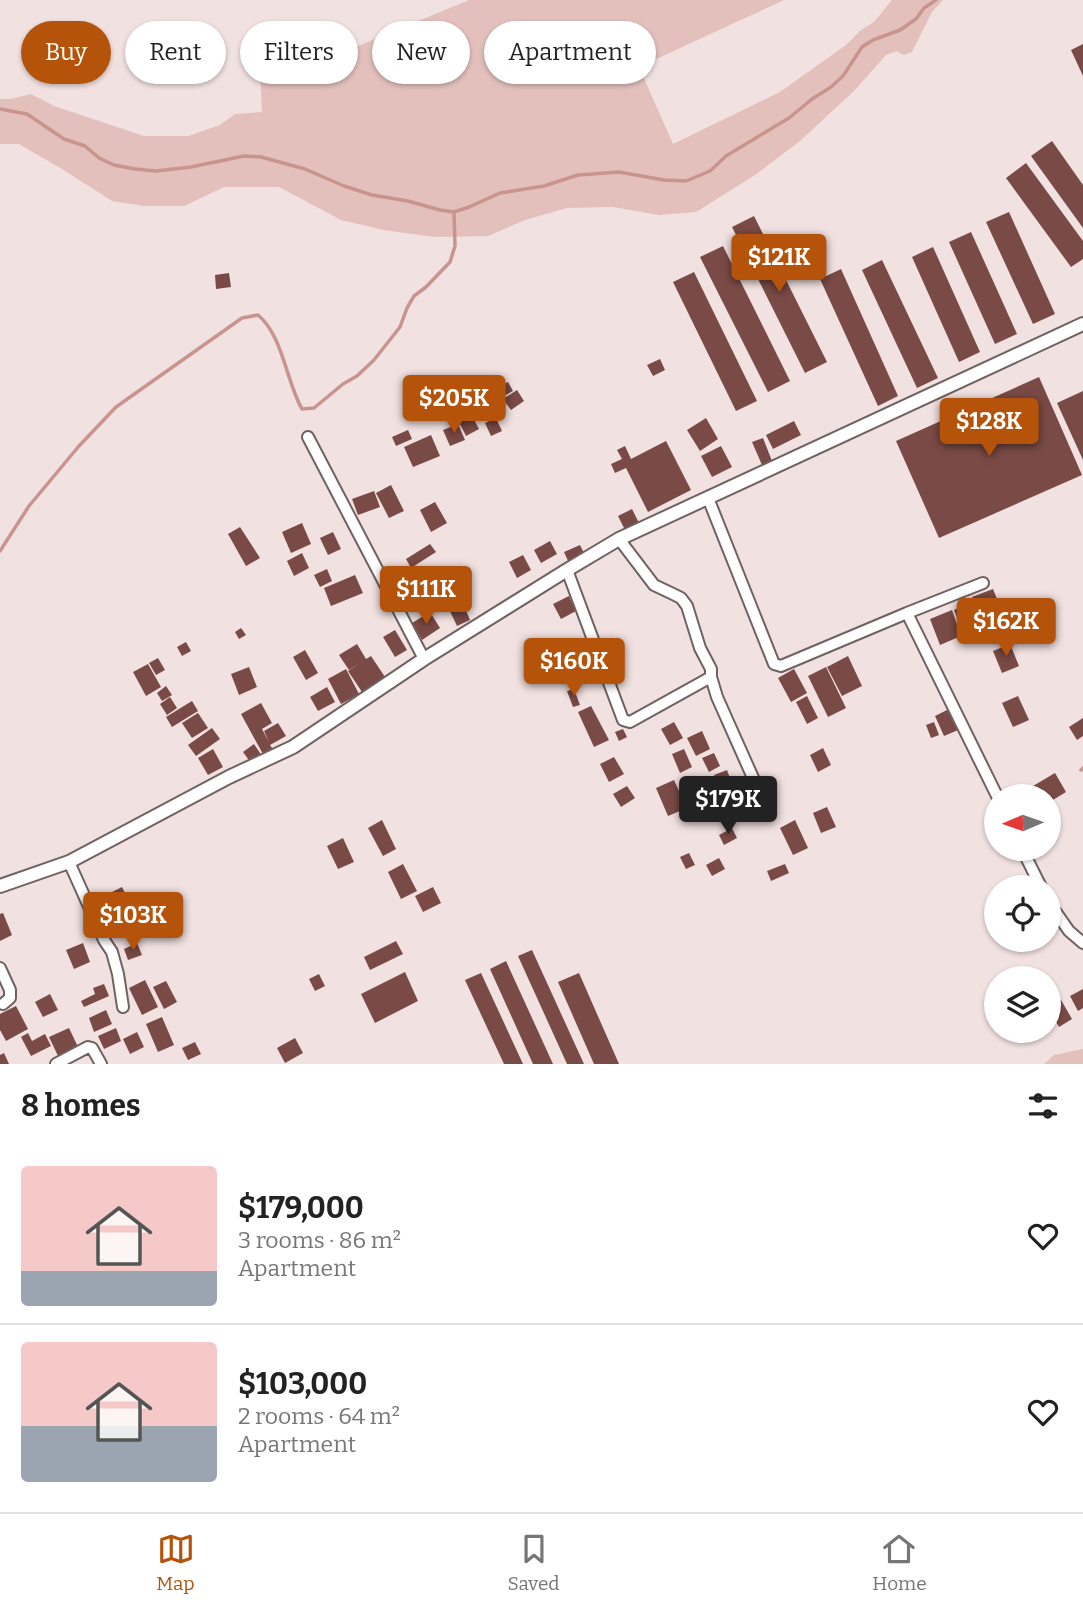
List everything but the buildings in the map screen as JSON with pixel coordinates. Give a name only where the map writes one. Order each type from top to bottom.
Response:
[{"type":"street","points":[[0,886],[69,862],[229,777],[293,747],[424,659],[619,539],[1083,324]]},
{"type":"street","points":[[308,437],[424,659]]},
{"type":"street","points":[[708,498],[774,664],[781,666],[984,583]]},
{"type":"street","points":[[619,539],[654,585],[681,598],[687,606],[700,648],[711,669],[717,697],[765,807]]},
{"type":"street","points":[[567,570],[623,720],[629,722],[711,677]]},
{"type":"street","points":[[907,613],[991,784]]},
{"type":"street","points":[[69,862],[112,953],[123,1007]]},
{"type":"street","points":[[1061,920],[1083,943]]},
{"type":"street","points":[[0,968],[10,990],[10,998],[3,1004]]},
{"type":"street","points":[[56,1064],[88,1046],[93,1048],[101,1064]]},
{"type":"shaded area","points":[[469,0],[784,0],[656,59],[656,21],[484,21],[484,84],[647,84],[673,144],[780,92],[874,22],[892,0],[943,0],[932,12],[912,52],[903,55],[897,51],[886,55],[854,91],[800,141],[755,175],[696,212],[659,215],[613,207],[567,208],[525,220],[488,236],[434,237],[384,230],[341,220],[279,187],[224,187],[184,206],[144,206],[112,201],[19,144],[0,144],[0,99],[31,94],[54,106],[144,136],[188,136],[220,125],[235,114],[262,112],[261,84],[358,84],[358,46],[372,40],[372,84],[470,84],[470,21],[418,21]]},
{"type":"shaded area","points":[[1083,1049],[1083,1064],[1044,1064],[1054,1055]]},
{"type":"waterway","points":[[0,109],[27,114],[64,139],[85,146],[99,158],[114,165],[156,171],[244,156],[261,157],[305,169],[372,195],[454,212],[500,193],[544,186],[578,175],[619,172],[686,181],[710,171],[726,156],[789,118],[831,87],[843,76],[862,47],[900,30],[936,0]]},
{"type":"waterway","points":[[0,551],[29,506],[116,407],[242,318],[258,315],[266,324],[279,347],[302,409],[314,408],[357,376],[374,360],[400,327],[414,296],[450,262],[455,246],[454,212]]}]
